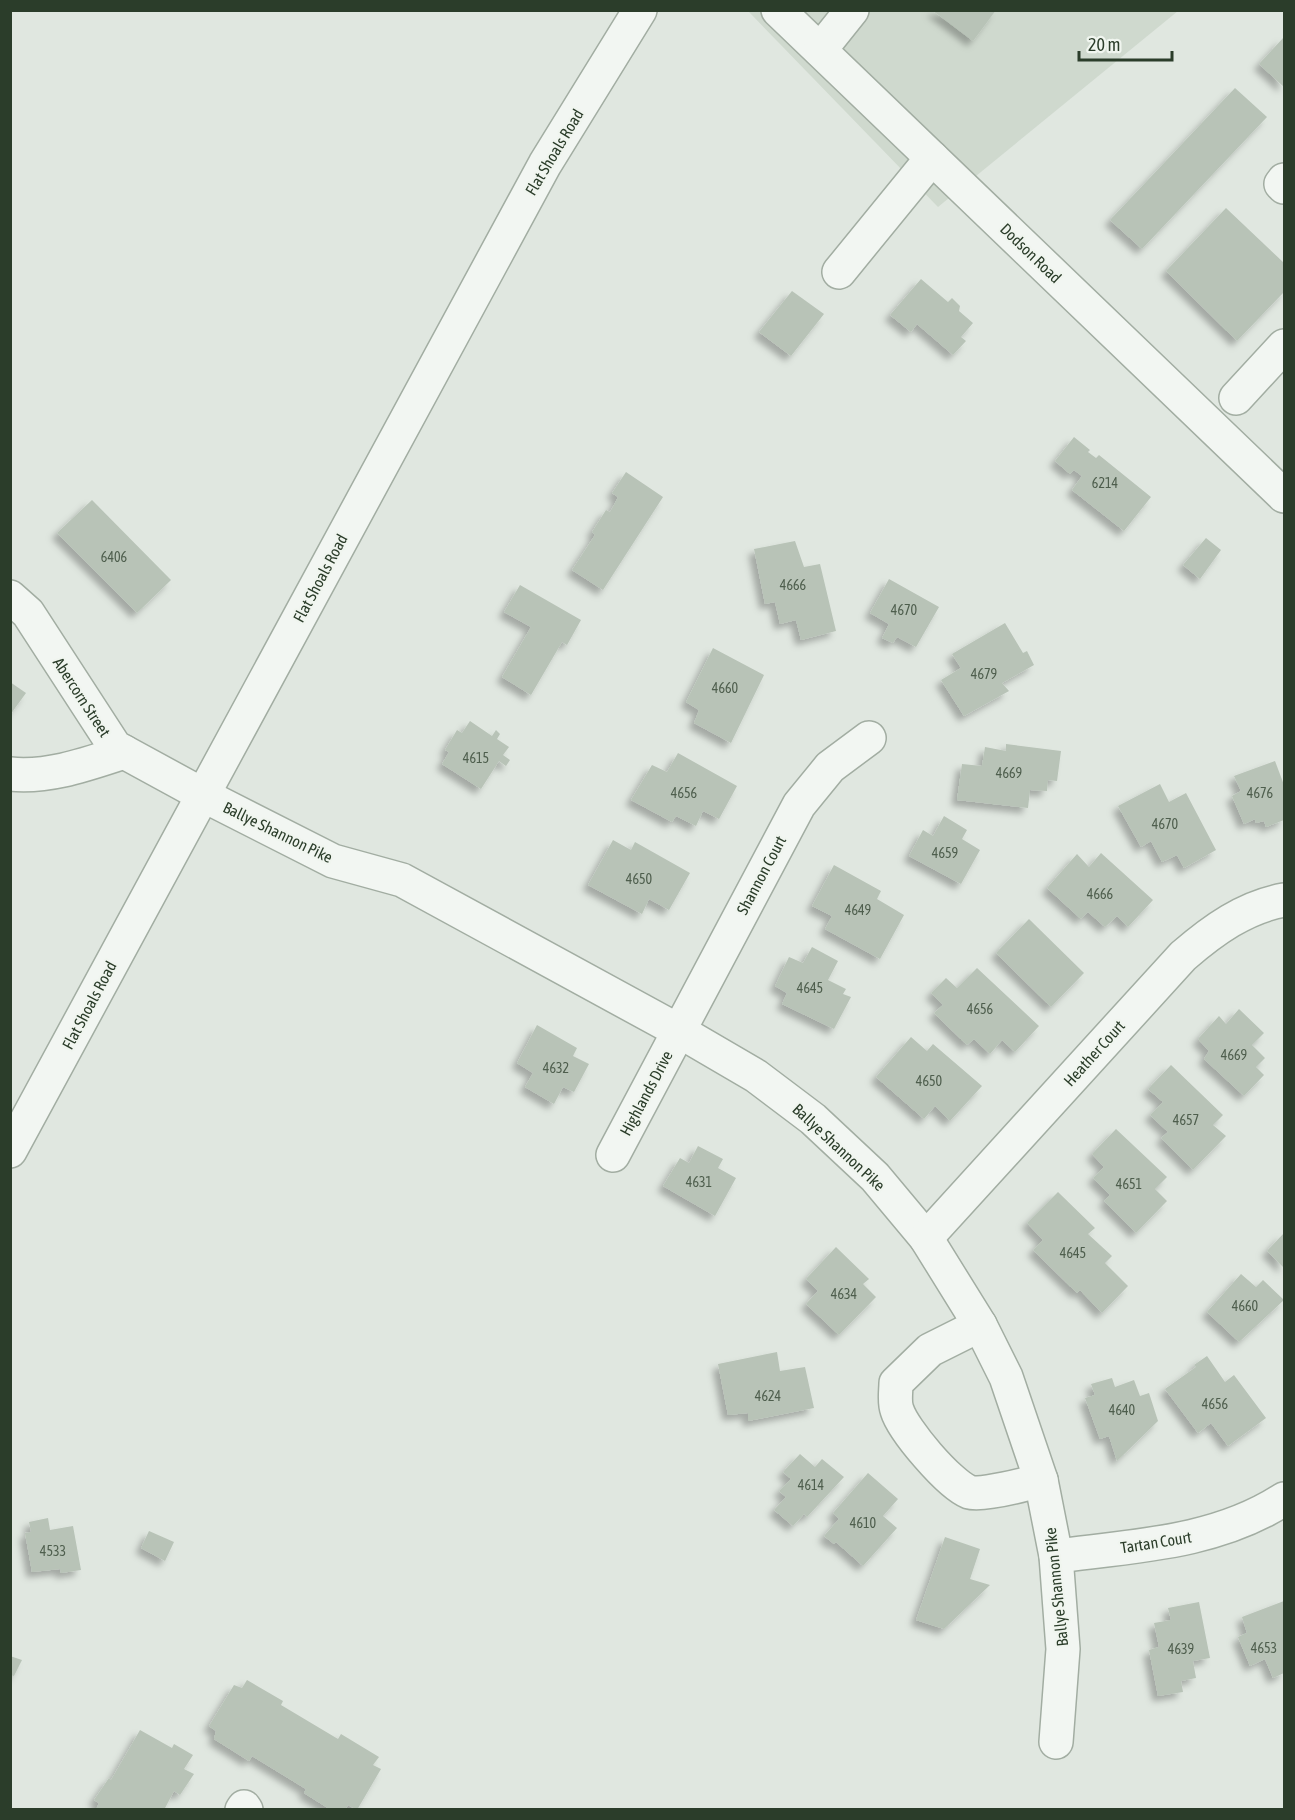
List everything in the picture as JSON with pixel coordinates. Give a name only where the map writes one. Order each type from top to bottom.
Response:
[{"type":"street","name":"Flat Shoals Road","points":[[10,1151],[545,164],[640,10]]},
{"type":"street","name":"Dodson Road","points":[[778,10],[1284,495]]},
{"type":"street","points":[[820,50],[852,10]]},
{"type":"street","points":[[839,272],[932,158]]},
{"type":"street","points":[[1284,180],[1281,184],[1284,187]]},
{"type":"street","points":[[1236,398],[1284,346]]},
{"type":"street","name":"Abercorn Street","points":[[10,597],[28,613],[115,747],[203,795]]},
{"type":"street","name":"Shannon Court","points":[[679,1031],[799,805],[830,767],[869,738]]},
{"type":"street","points":[[10,774],[24,775],[73,769],[124,752]]},
{"type":"street","name":"Ballye Shannon Pike","points":[[203,795],[333,861],[402,880],[679,1031],[756,1076],[813,1119],[875,1177],[926,1238],[980,1325],[1006,1377],[1041,1480],[1056,1556],[1063,1649],[1056,1742]]},
{"type":"street","name":"Heather Court","points":[[926,1238],[1183,956],[1214,930],[1265,904],[1284,900]]},
{"type":"street","name":"Highlands Drive","points":[[613,1155],[679,1031]]},
{"type":"street","points":[[980,1325],[930,1350],[896,1383],[897,1410],[912,1436],[946,1476],[970,1492],[1007,1489],[1041,1480]]},
{"type":"street","name":"Tartan Court","points":[[1056,1556],[1182,1540],[1232,1524],[1284,1499]]},
{"type":"shaded area","points":[[748,11],[1178,11],[938,207]]},
{"type":"building","points":[[932,10],[996,10],[973,41]]},
{"type":"building","points":[[1284,37],[1284,87],[1259,64]]},
{"type":"building","points":[[1235,88],[1267,117],[1142,249],[1110,220]]},
{"type":"building","points":[[1226,208],[1284,263],[1284,292],[1237,341],[1166,271]]},
{"type":"building","points":[[921,279],[948,302],[952,298],[960,306],[959,311],[973,323],[961,337],[966,341],[953,355],[917,324],[911,332],[890,315]]},
{"type":"building","points":[[792,291],[824,314],[791,356],[759,332]]},
{"type":"building","points":[[1074,437],[1090,450],[1088,452],[1096,458],[1099,455],[1151,497],[1124,531],[1072,490],[1082,476],[1074,470],[1070,474],[1055,461]]},
{"type":"building","points":[[626,472],[663,497],[603,590],[572,570],[595,535],[592,532],[606,510],[610,512],[614,505],[618,497],[612,493]]},
{"type":"building","points":[[92,500],[171,580],[137,613],[57,533]]},
{"type":"building","points":[[1206,538],[1221,550],[1200,579],[1183,565]]},
{"type":"building","points":[[795,541],[804,567],[820,564],[836,631],[801,640],[796,620],[780,624],[775,602],[765,604],[754,549]]},
{"type":"building","points":[[889,579],[939,607],[916,647],[897,637],[893,643],[882,638],[889,624],[870,613]]},
{"type":"building","points":[[520,585],[581,620],[567,645],[562,642],[531,695],[502,677],[531,627],[504,612]]},
{"type":"building","points":[[1005,623],[1023,653],[1027,651],[1034,665],[1002,683],[1009,691],[964,716],[941,680],[961,668],[952,654]]},
{"type":"building","points":[[713,648],[764,675],[731,743],[694,723],[699,710],[686,702]]},
{"type":"building","points":[[10,682],[26,693],[10,715]]},
{"type":"building","points":[[470,721],[492,736],[496,730],[500,734],[497,739],[509,747],[503,755],[510,760],[506,766],[499,761],[481,789],[442,764],[449,752],[445,750],[457,730],[462,733]]},
{"type":"building","points":[[1006,744],[1061,751],[1057,781],[1048,780],[1047,791],[1030,790],[1028,808],[957,800],[962,764],[982,766],[985,747],[1006,751]]},
{"type":"building","points":[[678,753],[737,786],[719,819],[703,811],[696,826],[676,816],[672,822],[631,800],[652,765],[667,772]]},
{"type":"building","points":[[1275,761],[1284,785],[1284,820],[1266,827],[1264,821],[1256,823],[1255,819],[1244,824],[1232,796],[1241,791],[1234,776]]},
{"type":"building","points":[[1160,784],[1169,802],[1186,793],[1216,850],[1184,868],[1177,855],[1162,862],[1151,841],[1141,847],[1118,806]]},
{"type":"building","points":[[944,816],[967,830],[962,839],[980,850],[961,884],[909,856],[923,830],[933,836]]},
{"type":"building","points":[[613,840],[631,850],[635,842],[690,873],[669,910],[649,899],[642,914],[588,885]]},
{"type":"building","points":[[1101,853],[1153,900],[1128,927],[1117,916],[1105,927],[1088,912],[1081,919],[1047,888],[1077,854],[1089,867]]},
{"type":"building","points":[[834,865],[881,891],[877,899],[904,915],[880,959],[825,929],[832,916],[812,906]]},
{"type":"building","points":[[1029,919],[1084,973],[1051,1007],[996,953]]},
{"type":"building","points":[[812,947],[838,961],[828,980],[846,989],[843,994],[851,997],[834,1029],[782,1004],[787,993],[775,986],[789,957],[803,963]]},
{"type":"building","points":[[977,968],[1039,1026],[1015,1052],[1002,1040],[990,1054],[974,1039],[967,1045],[934,1013],[943,1005],[931,993],[946,978],[957,988]]},
{"type":"building","points":[[1239,1009],[1264,1033],[1252,1045],[1265,1058],[1256,1067],[1264,1075],[1244,1096],[1204,1059],[1209,1051],[1198,1039],[1219,1016],[1226,1024]]},
{"type":"building","points":[[537,1025],[577,1048],[573,1056],[589,1064],[574,1092],[563,1087],[554,1104],[525,1087],[533,1073],[517,1063]]},
{"type":"building","points":[[911,1037],[927,1051],[933,1044],[982,1086],[950,1121],[935,1106],[924,1119],[876,1077]]},
{"type":"building","points":[[1171,1065],[1223,1115],[1213,1125],[1226,1136],[1193,1170],[1161,1138],[1168,1132],[1150,1115],[1163,1102],[1148,1089]]},
{"type":"building","points":[[1116,1129],[1167,1177],[1155,1189],[1167,1201],[1136,1233],[1104,1201],[1110,1195],[1093,1178],[1104,1167],[1092,1154]]},
{"type":"building","points":[[698,1146],[723,1159],[718,1168],[736,1178],[715,1216],[663,1186],[680,1158],[689,1163]]},
{"type":"building","points":[[1058,1192],[1095,1228],[1088,1234],[1112,1256],[1105,1263],[1128,1286],[1102,1313],[1080,1290],[1077,1293],[1033,1250],[1043,1240],[1027,1223]]},
{"type":"building","points":[[1284,1233],[1284,1268],[1267,1251]]},
{"type":"building","points":[[836,1247],[869,1279],[863,1284],[876,1297],[839,1335],[806,1304],[818,1291],[806,1279]]},
{"type":"building","points":[[1241,1274],[1256,1287],[1263,1280],[1284,1300],[1239,1342],[1207,1312]]},
{"type":"building","points":[[777,1352],[780,1371],[805,1367],[814,1408],[748,1421],[748,1413],[728,1415],[718,1364]]},
{"type":"building","points":[[1207,1356],[1225,1382],[1234,1375],[1266,1418],[1228,1446],[1211,1423],[1198,1433],[1165,1389],[1196,1367],[1194,1365]]},
{"type":"building","points":[[1112,1378],[1115,1387],[1134,1380],[1140,1396],[1149,1393],[1158,1421],[1117,1461],[1109,1436],[1100,1439],[1085,1398],[1095,1395],[1091,1384]]},
{"type":"building","points":[[800,1454],[815,1467],[822,1459],[844,1477],[807,1517],[804,1514],[793,1526],[774,1510],[786,1497],[779,1491],[791,1479],[783,1472]]},
{"type":"building","points":[[868,1473],[898,1499],[883,1516],[897,1528],[863,1566],[836,1542],[834,1544],[824,1536],[839,1519],[833,1513]]},
{"type":"building","points":[[48,1518],[50,1530],[73,1526],[81,1570],[61,1573],[60,1569],[32,1572],[25,1533],[31,1532],[29,1522]]},
{"type":"building","points":[[149,1531],[174,1542],[165,1561],[141,1548]]},
{"type":"building","points":[[945,1537],[980,1549],[970,1579],[990,1585],[944,1629],[916,1620]]},
{"type":"building","points":[[1284,1601],[1284,1673],[1273,1678],[1265,1659],[1250,1666],[1238,1637],[1247,1633],[1242,1617]]},
{"type":"building","points":[[1199,1602],[1210,1658],[1193,1661],[1196,1678],[1181,1681],[1183,1692],[1158,1696],[1149,1650],[1159,1647],[1154,1623],[1171,1620],[1168,1608]]},
{"type":"building","points":[[10,1656],[22,1660],[14,1676],[10,1675]]},
{"type":"building","points":[[247,1680],[283,1701],[281,1705],[338,1739],[341,1734],[379,1757],[373,1765],[381,1769],[357,1810],[348,1805],[345,1810],[331,1810],[304,1793],[306,1789],[252,1756],[249,1761],[214,1739],[216,1731],[209,1726],[234,1685],[242,1688]]},
{"type":"building","points":[[140,1730],[172,1748],[174,1744],[193,1755],[184,1769],[194,1774],[180,1795],[174,1791],[164,1810],[96,1810],[99,1803],[94,1800],[109,1778],[111,1780]]}]
